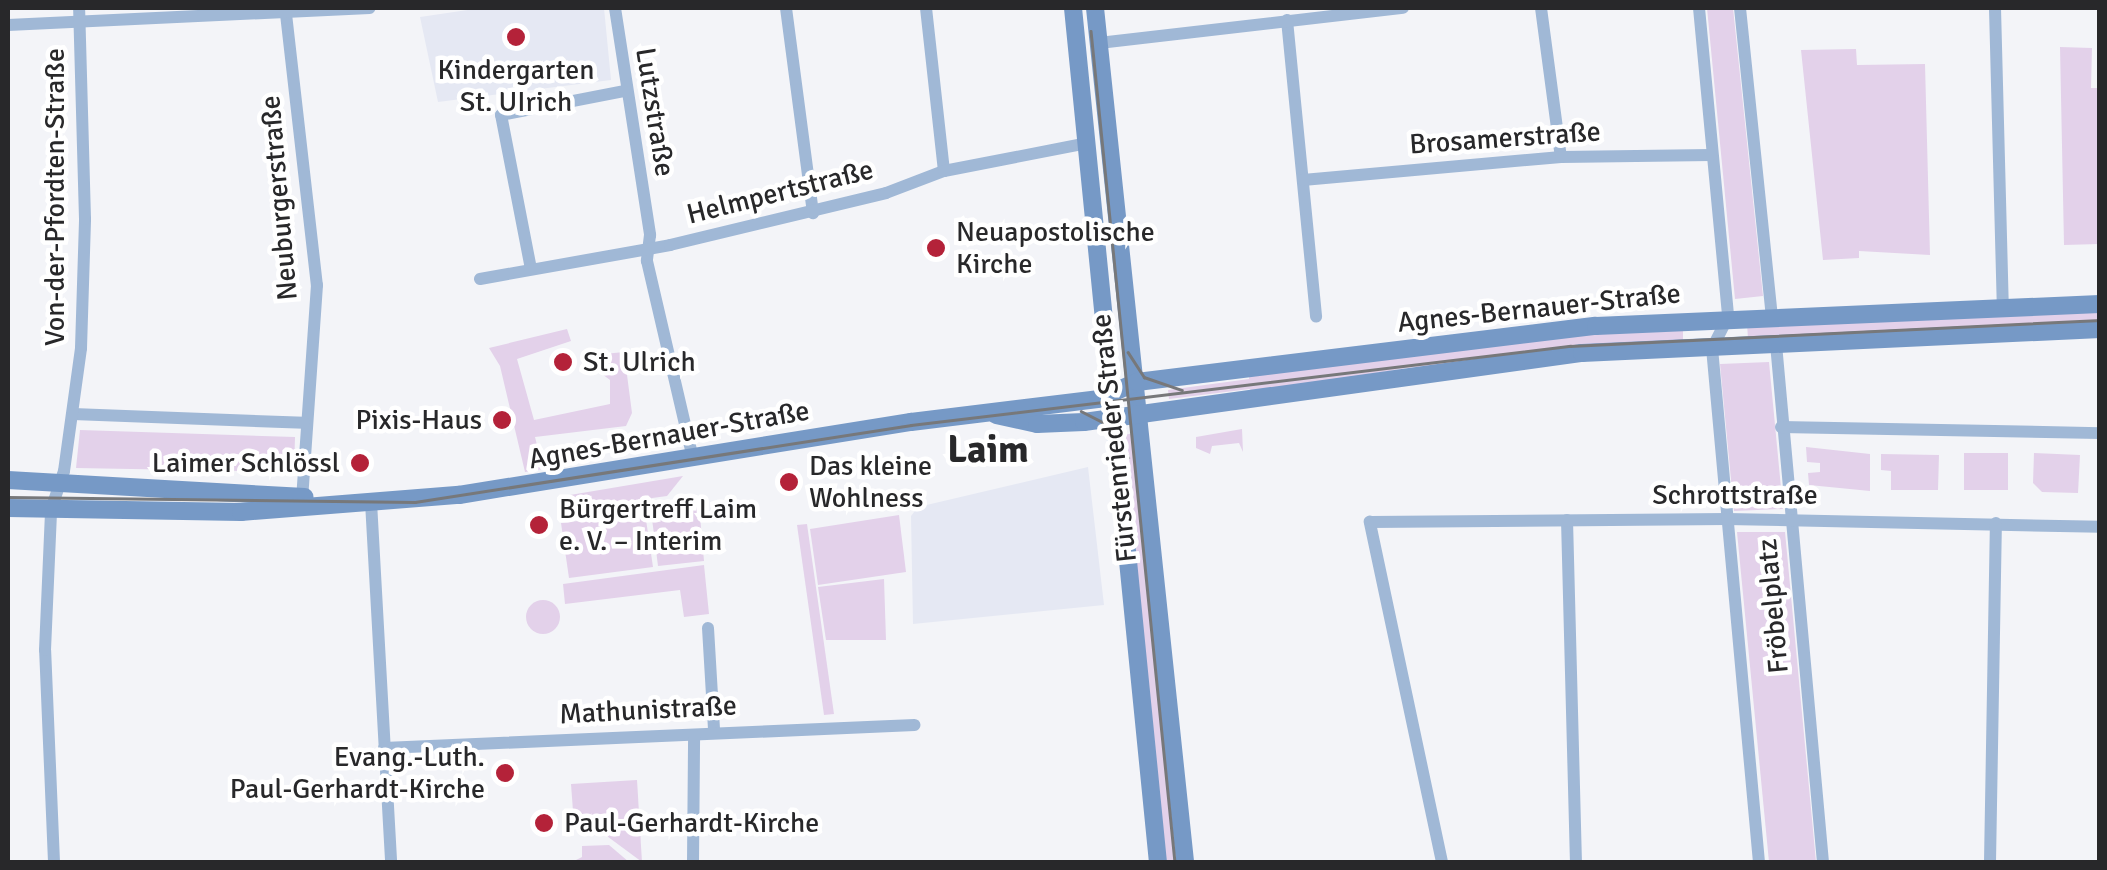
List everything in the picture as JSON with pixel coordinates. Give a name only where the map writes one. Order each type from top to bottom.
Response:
[{"type":"main road","name":"Fürstenrieder Straße","points":[[1073,8],[1158,862]]},
{"type":"main road","name":"Fürstenrieder Straße","points":[[1096,8],[1185,862]]},
{"type":"main road","name":"Agnes-Bernauer-Straße","points":[[8,508],[241,512],[503,490],[1113,394],[1136,382],[1596,326],[1728,316],[2100,304]]},
{"type":"main road","name":"Agnes-Bernauer-Straße","points":[[991,414],[1037,424],[1115,418],[1582,354],[2100,329]]},
{"type":"main road","name":"Agnes-Bernauer-Straße","points":[[8,480],[363,502]]},
{"type":"street","points":[[8,24],[79,15],[286,14],[370,8]]},
{"type":"street","name":"Lutzstraße","points":[[614,8],[648,247],[692,458]]},
{"type":"street","points":[[786,8],[812,212]]},
{"type":"street","points":[[926,8],[944,170]]},
{"type":"street","points":[[1099,44],[1403,8]]},
{"type":"street","points":[[1541,8],[1561,157]]},
{"type":"street","points":[[1699,8],[1728,316],[1712,348]]},
{"type":"street","points":[[1740,8],[1772,316]]},
{"type":"street","points":[[1995,8],[2003,307]]},
{"type":"street","name":"Neuburgerstraße","points":[[286,14],[317,284],[304,423],[302,497]]},
{"type":"street","name":"Von-der-Pfordten-Straße","points":[[54,862],[46,678],[51,510],[73,414],[86,219],[79,15]]},
{"type":"street","points":[[1287,20],[1316,317]]},
{"type":"street","points":[[531,269],[500,115],[624,91]]},
{"type":"street","name":"Helmpertstraße","points":[[480,279],[812,212],[944,170],[1088,143]]},
{"type":"street","name":"Brosamerstraße","points":[[1303,180],[1561,157],[1711,155]]},
{"type":"street","name":"Fröbelplatz","points":[[1776,344],[1823,862]]},
{"type":"street","name":"Fröbelplatz","points":[[1712,348],[1759,862]]},
{"type":"street","points":[[73,414],[304,423]]},
{"type":"street","points":[[1781,427],[2100,433]]},
{"type":"street","points":[[363,502],[391,862]]},
{"type":"street","points":[[1567,520],[1576,862]]},
{"type":"street","name":"Schrottstraße","points":[[1442,862],[1370,522],[1790,520],[2100,527]]},
{"type":"street","points":[[1990,862],[1996,522]]},
{"type":"street","points":[[708,628],[714,730]]},
{"type":"street","name":"Mathunistraße","points":[[384,748],[694,735],[714,730],[915,726]]},
{"type":"street","points":[[693,862],[694,735]]},
{"type":"shaded area","name":"Kindergarten St. UIrich","points":[[481,8],[604,8],[611,80],[438,102],[420,17]]},
{"type":"shaded area","points":[[1707,8],[1733,8],[1763,296],[1735,299]]},
{"type":"shaded area","points":[[2060,47],[2092,48],[2091,88],[2100,88],[2099,244],[2064,245]]},
{"type":"shaded area","points":[[1856,49],[1857,65],[1925,64],[1930,255],[1859,251],[1859,258],[1823,260],[1801,50]]},
{"type":"shaded area","points":[[2100,311],[2099,323],[1748,339],[1747,323]]},
{"type":"shaded area","points":[[1683,324],[1683,344],[1407,368],[1252,394],[1250,389],[1169,399],[1168,390],[1249,379],[1249,374]]},
{"type":"shaded area","points":[[567,329],[571,341],[517,359],[534,420],[610,404],[610,380],[594,368],[604,354],[624,352],[632,413],[626,426],[535,437],[543,469],[525,472],[500,366],[489,348]]},
{"type":"shaded area","points":[[1769,362],[1783,509],[1734,511],[1720,364]]},
{"type":"shaded area","points":[[1242,429],[1243,452],[1239,443],[1212,446],[1210,454],[1196,448],[1196,437]]},
{"type":"shaded area","points":[[80,430],[295,437],[294,472],[76,468]]},
{"type":"shaded area","points":[[1134,433],[1180,862],[1164,862],[1124,435]]},
{"type":"shaded area","points":[[1806,447],[1870,454],[1870,491],[1809,485],[1808,473],[1820,472],[1820,463],[1807,462]]},
{"type":"shaded area","points":[[1964,453],[2008,453],[2008,490],[1964,490]]},
{"type":"shaded area","points":[[2034,453],[2080,455],[2078,493],[2042,492],[2033,483]]},
{"type":"shaded area","points":[[1881,454],[1939,455],[1938,490],[1891,490],[1891,471],[1881,470]]},
{"type":"shaded area","points":[[1088,467],[1104,605],[913,624],[911,516],[918,507]]},
{"type":"shaded area","points":[[683,476],[667,496],[594,506],[570,495]]},
{"type":"shaded area","points":[[699,505],[704,561],[658,566],[651,511]]},
{"type":"shaded area","points":[[645,513],[653,567],[569,578],[561,523]]},
{"type":"shaded area","points":[[899,515],[906,572],[818,585],[810,529]]},
{"type":"shaded area","points":[[807,524],[834,714],[824,715],[797,525]]},
{"type":"shaded area","points":[[1737,532],[1785,532],[1816,862],[1769,862]]},
{"type":"shaded area","points":[[704,565],[709,614],[684,617],[680,590],[565,604],[563,584]]},
{"type":"shaded area","points":[[884,579],[886,640],[826,640],[818,587]]},
{"type":"shaded area","points":[[543,600],[555,605],[560,617],[555,629],[543,634],[531,629],[526,617],[531,605]]},
{"type":"shaded area","points":[[637,780],[642,862],[573,811],[571,784]]},
{"type":"shaded area","points":[[609,845],[629,862],[572,862],[582,857],[582,846]]},
{"type":"tram line","points":[[1091,31],[1175,862]]},
{"type":"tram line","points":[[8,497],[415,502],[911,425],[1570,346],[2100,320]]},
{"type":"tram line","points":[[1128,352],[1144,377],[1182,390]]},
{"type":"tram line","points":[[1081,411],[1113,427],[1128,457]]},
{"type":"place","name":"Kindergarten St. UIrich","points":[[516,37]]},
{"type":"place","name":"Neuapostolische Kirche","points":[[936,248]]},
{"type":"place","name":"St. Ulrich","points":[[563,362]]},
{"type":"place","name":"Pixis-Haus","points":[[502,420]]},
{"type":"place","name":"Laimer Schlössl","points":[[360,463]]},
{"type":"place","name":"Das kleine Wohlness","points":[[789,482]]},
{"type":"place","name":"Bürgertreff Laim e. V. – Interim","points":[[539,525]]},
{"type":"place","name":"Evang.-Luth. Paul-Gerhardt-Kirche","points":[[505,773]]},
{"type":"place","name":"Paul-Gerhardt-Kirche","points":[[544,823]]},
{"type":"district","name":"Laim","points":[[988,450]]}]
